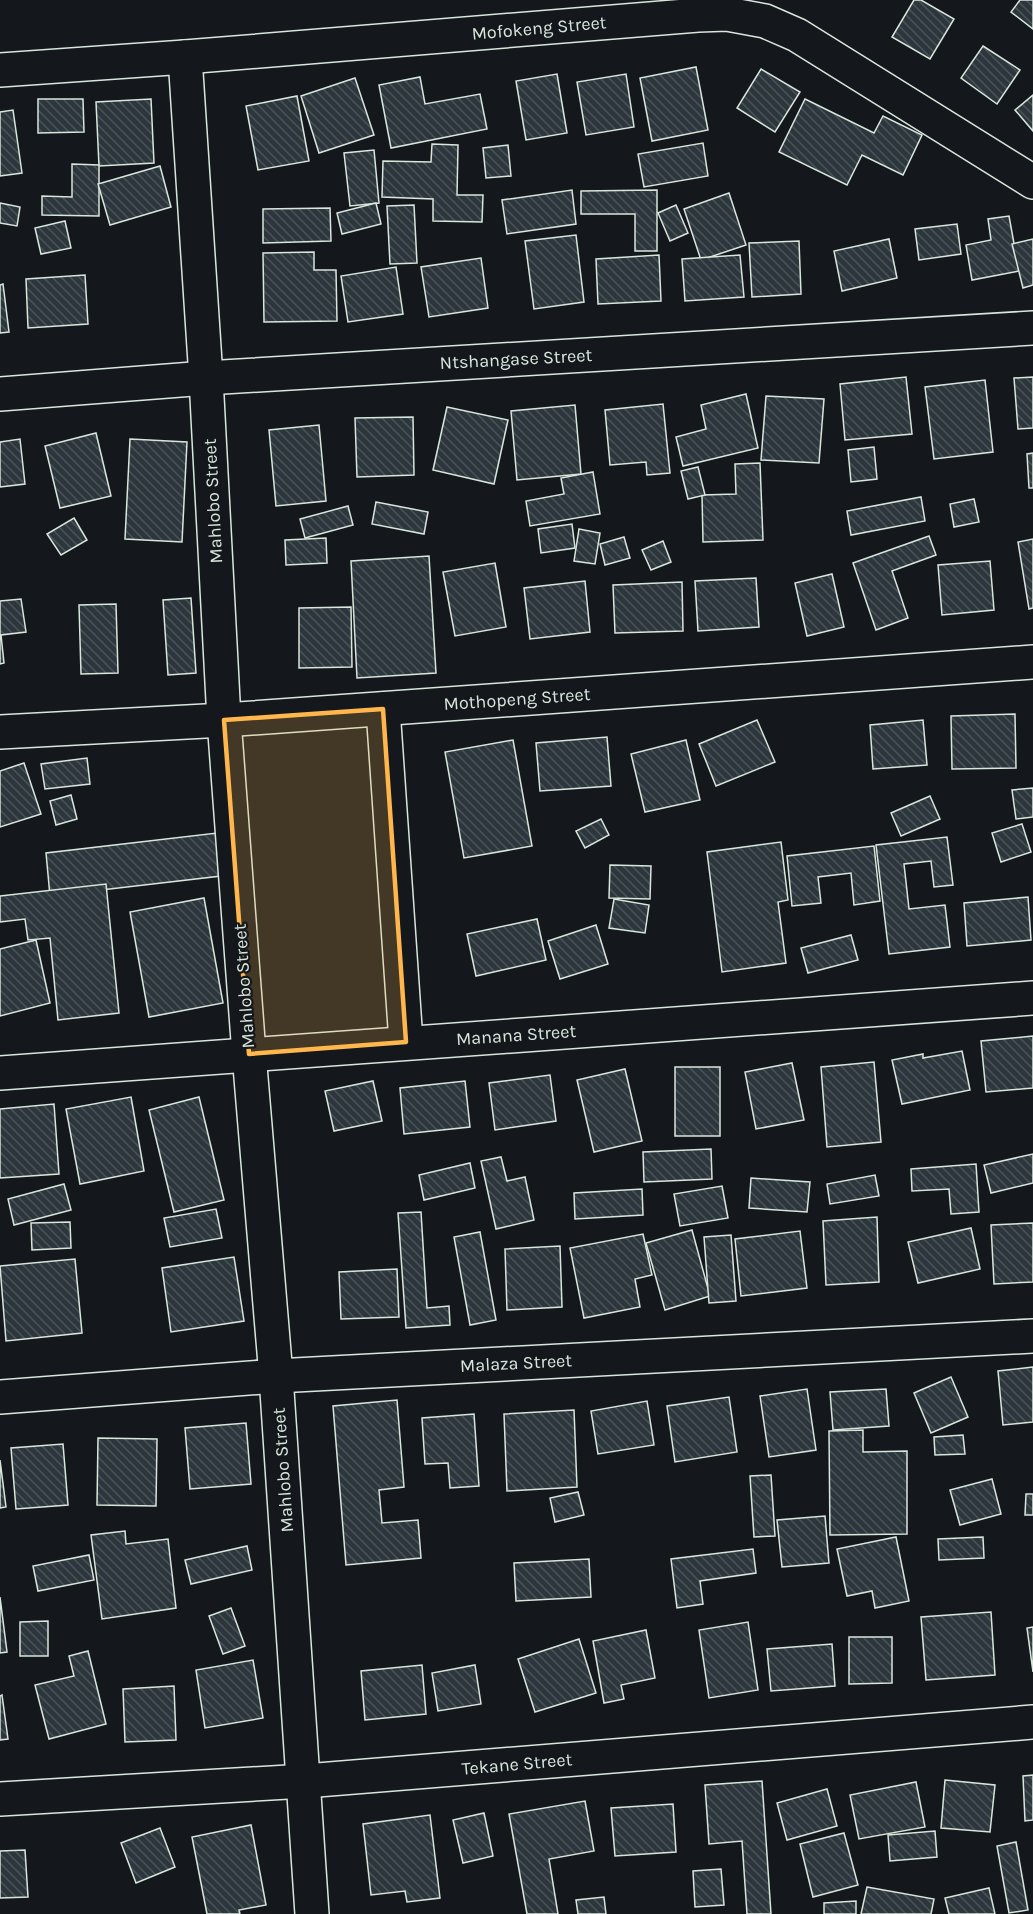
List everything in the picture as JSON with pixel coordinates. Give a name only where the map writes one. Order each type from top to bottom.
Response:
[{"type":"street","name":"Mofokeng Street","points":[[0,70],[185,57],[697,7],[765,21],[797,35],[1033,183]]},
{"type":"street","name":"Mahlobo Street","points":[[185,57],[206,378],[224,720],[276,1376],[312,1914]]},
{"type":"street","name":"Ntshangase Street","points":[[0,394],[206,378],[1033,328]]},
{"type":"street","name":"Mothopeng Street","points":[[0,732],[224,720],[1033,662]]},
{"type":"street","points":[[383,709],[406,1042]]},
{"type":"street","name":"Manana Street","points":[[0,1073],[1033,998]]},
{"type":"street","name":"Malaza Street","points":[[0,1397],[276,1376],[1033,1336]]},
{"type":"street","name":"Tekane Street","points":[[0,1799],[304,1781],[1033,1722]]},
{"type":"highlighted area","points":[[383,709],[406,1042],[249,1054],[224,720]]},
{"type":"building","points":[[914,0],[921,0],[954,19],[930,59],[892,37]]},
{"type":"building","points":[[1020,0],[1033,0],[1033,29],[1011,12]]},
{"type":"building","points":[[983,46],[1020,70],[997,104],[961,78]]},
{"type":"building","points":[[696,67],[708,130],[652,141],[640,78]]},
{"type":"building","points":[[761,69],[800,92],[775,132],[737,108]]},
{"type":"building","points":[[557,74],[567,133],[526,140],[516,81]]},
{"type":"building","points":[[626,74],[634,127],[586,135],[577,82]]},
{"type":"building","points":[[420,77],[425,104],[480,94],[487,129],[391,148],[379,85]]},
{"type":"building","points":[[355,78],[374,135],[319,153],[301,96]]},
{"type":"building","points":[[1033,95],[1033,131],[1015,110]]},
{"type":"building","points":[[297,96],[309,161],[258,170],[246,106]]},
{"type":"building","points":[[38,99],[83,99],[84,132],[38,133]]},
{"type":"building","points":[[151,99],[154,163],[99,166],[96,102]]},
{"type":"building","points":[[805,99],[874,133],[883,116],[922,135],[903,175],[862,155],[847,185],[779,152]]},
{"type":"building","points":[[13,110],[22,173],[0,176],[0,112]]},
{"type":"building","points":[[703,143],[708,176],[644,187],[638,154]]},
{"type":"building","points":[[432,144],[458,145],[457,195],[483,195],[482,222],[433,221],[433,199],[382,197],[383,161],[431,162]]},
{"type":"building","points":[[508,145],[511,176],[486,178],[483,148]]},
{"type":"building","points":[[374,150],[379,203],[350,206],[344,153]]},
{"type":"building","points":[[72,164],[99,165],[99,216],[42,215],[42,196],[72,197]]},
{"type":"building","points":[[160,166],[171,207],[110,225],[98,184]]},
{"type":"building","points":[[572,190],[576,224],[507,234],[502,200]]},
{"type":"building","points":[[657,190],[657,251],[635,251],[635,214],[581,214],[581,191]]},
{"type":"building","points":[[729,193],[746,245],[701,260],[684,209]]},
{"type":"building","points":[[0,203],[20,207],[17,226],[0,223]]},
{"type":"building","points":[[376,203],[381,224],[342,234],[337,213]]},
{"type":"building","points":[[414,205],[417,263],[390,264],[387,206]]},
{"type":"building","points":[[676,205],[688,233],[670,241],[658,213]]},
{"type":"building","points":[[330,208],[331,241],[263,243],[263,209]]},
{"type":"building","points":[[1009,216],[1019,271],[972,280],[966,245],[991,240],[988,219]]},
{"type":"building","points":[[65,221],[71,248],[41,254],[35,228]]},
{"type":"building","points":[[957,224],[961,254],[919,260],[915,229]]},
{"type":"building","points":[[576,235],[584,302],[534,309],[525,241]]},
{"type":"building","points":[[889,239],[897,278],[842,291],[834,251]]},
{"type":"building","points":[[1033,239],[1033,285],[1023,288],[1012,244]]},
{"type":"building","points":[[799,241],[801,294],[752,297],[749,243]]},
{"type":"building","points":[[314,252],[314,270],[336,270],[337,321],[264,322],[263,253]]},
{"type":"building","points":[[659,255],[661,301],[598,304],[596,259]]},
{"type":"building","points":[[740,255],[744,297],[685,301],[682,259]]},
{"type":"building","points":[[481,258],[488,308],[429,317],[421,267]]},
{"type":"building","points":[[396,267],[403,314],[348,322],[341,276]]},
{"type":"building","points":[[85,275],[88,324],[28,328],[26,279]]},
{"type":"building","points":[[3,284],[9,332],[0,333],[0,285]]},
{"type":"building","points":[[906,377],[912,434],[845,440],[840,384]]},
{"type":"building","points":[[1033,377],[1033,428],[1018,429],[1014,378]]},
{"type":"building","points":[[985,380],[993,452],[934,459],[925,387]]},
{"type":"building","points":[[746,394],[758,448],[683,466],[676,437],[706,429],[701,405]]},
{"type":"building","points":[[766,396],[824,399],[819,463],[761,460]]},
{"type":"building","points":[[663,404],[670,473],[647,475],[646,462],[610,465],[605,410]]},
{"type":"building","points":[[575,405],[581,474],[517,480],[511,411]]},
{"type":"building","points":[[447,407],[508,420],[494,484],[433,470]]},
{"type":"building","points":[[413,417],[414,475],[357,477],[355,418]]},
{"type":"building","points":[[319,425],[326,501],[276,506],[269,430]]},
{"type":"building","points":[[96,433],[111,496],[60,508],[45,446]]},
{"type":"building","points":[[20,439],[25,484],[0,487],[0,442]]},
{"type":"building","points":[[130,439],[187,442],[182,542],[125,539]]},
{"type":"building","points":[[874,447],[877,479],[851,482],[848,450]]},
{"type":"building","points":[[1033,453],[1033,488],[1029,488],[1027,454]]},
{"type":"building","points":[[760,463],[763,540],[703,542],[702,495],[736,494],[735,464]]},
{"type":"building","points":[[698,467],[705,495],[688,499],[681,471]]},
{"type":"building","points":[[593,472],[600,514],[530,526],[526,501],[564,494],[561,478]]},
{"type":"building","points":[[921,497],[925,521],[851,535],[847,511]]},
{"type":"building","points":[[974,499],[979,522],[954,527],[950,504]]},
{"type":"building","points":[[376,502],[428,512],[424,534],[372,524]]},
{"type":"building","points":[[348,506],[353,525],[305,538],[300,519]]},
{"type":"building","points":[[74,518],[87,540],[61,555],[47,534]]},
{"type":"building","points":[[572,524],[575,548],[541,553],[538,529]]},
{"type":"building","points":[[579,529],[600,533],[595,564],[574,561]]},
{"type":"building","points":[[929,536],[936,555],[892,571],[908,618],[876,630],[853,563]]},
{"type":"building","points":[[624,537],[630,558],[605,565],[600,544]]},
{"type":"building","points":[[326,538],[327,563],[286,565],[285,540]]},
{"type":"building","points":[[1033,539],[1033,608],[1029,609],[1018,542]]},
{"type":"building","points":[[663,541],[671,562],[651,570],[642,550]]},
{"type":"building","points":[[429,556],[436,673],[357,678],[351,561]]},
{"type":"building","points":[[990,561],[994,610],[942,615],[938,565]]},
{"type":"building","points":[[495,563],[506,627],[455,636],[443,572]]},
{"type":"building","points":[[832,574],[844,627],[807,636],[795,583]]},
{"type":"building","points":[[756,578],[759,627],[698,631],[695,581]]},
{"type":"building","points":[[585,581],[590,632],[530,639],[524,588]]},
{"type":"building","points":[[682,582],[683,631],[615,633],[613,585]]},
{"type":"building","points":[[191,598],[196,673],[168,675],[163,600]]},
{"type":"building","points":[[21,599],[26,632],[1,635],[4,663],[0,664],[0,601]]},
{"type":"building","points":[[116,604],[118,673],[81,674],[79,605]]},
{"type":"building","points":[[351,607],[352,667],[299,668],[299,608]]},
{"type":"building","points":[[1015,714],[1016,768],[952,769],[951,716]]},
{"type":"building","points":[[757,720],[775,762],[716,786],[699,744]]},
{"type":"building","points":[[923,720],[927,765],[873,769],[870,725]]},
{"type":"building","points":[[607,737],[611,786],[540,791],[536,743]]},
{"type":"building","points":[[513,740],[532,846],[464,858],[445,752]]},
{"type":"building","points":[[686,740],[700,800],[645,812],[631,754]]},
{"type":"building","points":[[87,758],[90,784],[45,789],[41,764]]},
{"type":"building","points":[[24,763],[41,814],[0,827],[0,771]]},
{"type":"building","points":[[1033,788],[1033,817],[1016,819],[1012,790]]},
{"type":"building","points":[[71,795],[77,819],[56,825],[50,801]]},
{"type":"building","points":[[930,796],[940,819],[901,836],[891,813]]},
{"type":"building","points":[[601,819],[609,835],[585,848],[576,831]]},
{"type":"building","points":[[1022,824],[1031,852],[1001,862],[992,833]]},
{"type":"building","points":[[217,833],[221,876],[50,896],[46,853]]},
{"type":"building","points":[[947,837],[953,885],[934,887],[931,861],[904,864],[909,909],[945,905],[950,947],[889,954],[876,845]]},
{"type":"building","points":[[781,842],[788,900],[778,902],[786,963],[722,972],[707,852]]},
{"type":"building","points":[[874,846],[880,901],[854,905],[851,873],[818,877],[821,903],[792,906],[787,856]]},
{"type":"building","points":[[610,865],[651,866],[650,899],[609,898]]},
{"type":"building","points":[[106,884],[119,1013],[58,1020],[50,938],[28,940],[25,919],[0,922],[0,896]]},
{"type":"building","points":[[1028,897],[1031,940],[967,946],[964,903]]},
{"type":"building","points":[[204,898],[223,1003],[149,1017],[130,912]]},
{"type":"building","points":[[614,899],[649,905],[645,933],[609,928]]},
{"type":"building","points":[[537,919],[546,960],[476,976],[467,934]]},
{"type":"building","points":[[596,925],[608,964],[560,979],[548,941]]},
{"type":"building","points":[[851,935],[858,960],[808,973],[801,948]]},
{"type":"building","points":[[36,940],[50,1003],[0,1016],[0,949]]},
{"type":"building","points":[[1033,1036],[1033,1088],[986,1092],[981,1041]]},
{"type":"building","points":[[962,1051],[970,1090],[902,1104],[892,1060],[923,1054],[923,1058]]},
{"type":"building","points":[[874,1062],[881,1142],[827,1147],[821,1067]]},
{"type":"building","points":[[792,1063],[804,1120],[756,1129],[745,1072]]},
{"type":"building","points":[[675,1067],[720,1067],[720,1136],[675,1136]]},
{"type":"building","points":[[625,1069],[642,1141],[594,1152],[577,1080]]},
{"type":"building","points":[[550,1075],[556,1121],[495,1130],[489,1083]]},
{"type":"building","points":[[373,1081],[382,1121],[334,1131],[325,1091]]},
{"type":"building","points":[[465,1081],[470,1127],[404,1134],[400,1088]]},
{"type":"building","points":[[131,1097],[144,1171],[80,1184],[66,1109]]},
{"type":"building","points":[[199,1097],[224,1200],[174,1212],[149,1110]]},
{"type":"building","points":[[54,1104],[59,1174],[0,1178],[0,1109]]},
{"type":"building","points":[[711,1149],[712,1179],[644,1182],[643,1152]]},
{"type":"building","points":[[1033,1154],[1033,1183],[991,1193],[984,1165]]},
{"type":"building","points":[[501,1157],[507,1181],[525,1177],[534,1220],[496,1229],[481,1161]]},
{"type":"building","points":[[470,1163],[475,1188],[424,1200],[419,1175]]},
{"type":"building","points":[[976,1164],[979,1212],[951,1214],[949,1189],[912,1191],[911,1169]]},
{"type":"building","points":[[875,1175],[879,1196],[830,1204],[827,1184]]},
{"type":"building","points":[[751,1178],[810,1182],[807,1212],[749,1208]]},
{"type":"building","points":[[64,1184],[71,1210],[14,1225],[8,1199]]},
{"type":"building","points":[[722,1186],[728,1218],[680,1226],[674,1194]]},
{"type":"building","points":[[642,1189],[643,1215],[575,1219],[574,1193]]},
{"type":"building","points":[[216,1209],[222,1238],[170,1247],[164,1218]]},
{"type":"building","points":[[421,1212],[427,1308],[449,1306],[450,1325],[406,1328],[398,1213]]},
{"type":"building","points":[[877,1217],[879,1282],[826,1285],[823,1221]]},
{"type":"building","points":[[70,1222],[71,1248],[32,1250],[31,1223]]},
{"type":"building","points":[[1033,1223],[1033,1282],[994,1284],[991,1225]]},
{"type":"building","points":[[971,1228],[980,1269],[918,1283],[908,1242]]},
{"type":"building","points":[[692,1230],[710,1296],[665,1310],[646,1243]]},
{"type":"building","points":[[800,1231],[807,1288],[741,1296],[735,1239]]},
{"type":"building","points":[[480,1232],[496,1320],[470,1325],[454,1237]]},
{"type":"building","points":[[643,1234],[652,1275],[635,1279],[640,1307],[584,1318],[570,1248]]},
{"type":"building","points":[[731,1235],[736,1301],[709,1303],[704,1237]]},
{"type":"building","points":[[560,1246],[562,1307],[507,1310],[505,1249]]},
{"type":"building","points":[[234,1257],[244,1321],[171,1332],[162,1268]]},
{"type":"building","points":[[75,1259],[82,1333],[6,1341],[0,1266]]},
{"type":"building","points":[[397,1269],[399,1317],[341,1319],[339,1272]]},
{"type":"building","points":[[1033,1367],[1033,1422],[1003,1425],[998,1371]]},
{"type":"building","points":[[951,1377],[968,1417],[931,1433],[914,1393]]},
{"type":"building","points":[[807,1389],[816,1450],[769,1457],[760,1396]]},
{"type":"building","points":[[886,1389],[889,1426],[833,1430],[830,1392]]},
{"type":"building","points":[[729,1397],[737,1452],[675,1462],[667,1406]]},
{"type":"building","points":[[397,1400],[404,1487],[379,1490],[382,1523],[418,1520],[421,1558],[346,1565],[333,1406]]},
{"type":"building","points":[[647,1401],[654,1445],[598,1454],[591,1411]]},
{"type":"building","points":[[574,1410],[577,1487],[507,1491],[504,1414]]},
{"type":"building","points":[[474,1414],[479,1486],[450,1488],[448,1463],[425,1464],[422,1418]]},
{"type":"building","points":[[246,1423],[251,1484],[190,1489],[185,1428]]},
{"type":"building","points":[[863,1430],[863,1452],[907,1451],[907,1534],[830,1535],[829,1431]]},
{"type":"building","points":[[963,1435],[965,1454],[935,1455],[934,1437]]},
{"type":"building","points":[[98,1438],[157,1439],[156,1506],[97,1505]]},
{"type":"building","points":[[63,1444],[68,1505],[16,1509],[11,1448]]},
{"type":"building","points":[[0,1460],[6,1507],[0,1508]]},
{"type":"building","points":[[771,1475],[775,1536],[754,1537],[750,1476]]},
{"type":"building","points":[[992,1479],[1001,1514],[960,1525],[950,1490]]},
{"type":"building","points":[[578,1492],[584,1515],[555,1522],[550,1498]]},
{"type":"building","points":[[1026,1494],[1033,1494],[1033,1515],[1025,1515]]},
{"type":"building","points":[[825,1516],[829,1563],[782,1567],[777,1520]]},
{"type":"building","points":[[125,1531],[126,1544],[168,1539],[176,1608],[102,1619],[91,1535]]},
{"type":"building","points":[[896,1537],[909,1601],[875,1608],[872,1591],[847,1596],[837,1549]]},
{"type":"building","points":[[983,1537],[984,1558],[939,1560],[938,1539]]},
{"type":"building","points":[[247,1546],[252,1570],[191,1584],[185,1560]]},
{"type":"building","points":[[753,1549],[756,1573],[700,1581],[703,1604],[677,1608],[671,1559]]},
{"type":"building","points":[[89,1555],[94,1580],[38,1591],[33,1566]]},
{"type":"building","points":[[589,1559],[591,1597],[516,1601],[514,1563]]},
{"type":"building","points":[[0,1597],[7,1652],[0,1653]]},
{"type":"building","points":[[231,1608],[245,1646],[223,1654],[209,1616]]},
{"type":"building","points":[[991,1612],[995,1675],[926,1680],[921,1617]]},
{"type":"building","points":[[48,1621],[48,1656],[20,1656],[20,1622]]},
{"type":"building","points":[[748,1622],[758,1690],[709,1698],[699,1630]]},
{"type":"building","points":[[1033,1627],[1033,1672],[1027,1628]]},
{"type":"building","points":[[646,1630],[655,1678],[621,1685],[624,1699],[604,1703],[593,1641]]},
{"type":"building","points":[[849,1637],[892,1637],[892,1683],[849,1684]]},
{"type":"building","points":[[579,1639],[596,1693],[535,1712],[518,1659]]},
{"type":"building","points":[[832,1644],[835,1686],[771,1691],[767,1649]]},
{"type":"building","points":[[88,1651],[106,1724],[49,1739],[35,1685],[74,1676],[69,1656]]},
{"type":"building","points":[[253,1660],[263,1718],[205,1728],[196,1670]]},
{"type":"building","points":[[422,1665],[426,1714],[365,1720],[361,1671]]},
{"type":"building","points":[[475,1665],[481,1704],[438,1711],[432,1673]]},
{"type":"building","points":[[174,1686],[176,1740],[125,1742],[123,1689]]},
{"type":"building","points":[[2,1695],[8,1739],[0,1740],[0,1696]]},
{"type":"building","points":[[1033,1775],[1033,1820],[1025,1821],[1023,1776]]},
{"type":"building","points":[[945,1780],[995,1785],[990,1832],[941,1828]]},
{"type":"building","points":[[762,1781],[771,1914],[747,1914],[742,1841],[709,1844],[705,1785]]},
{"type":"building","points":[[916,1782],[925,1827],[859,1839],[850,1795]]},
{"type":"building","points":[[827,1789],[837,1826],[787,1840],[777,1803]]},
{"type":"building","points":[[585,1801],[594,1851],[549,1859],[558,1914],[527,1914],[509,1814]]},
{"type":"building","points":[[673,1804],[676,1852],[615,1856],[611,1808]]},
{"type":"building","points":[[484,1813],[493,1856],[463,1863],[453,1820]]},
{"type":"building","points":[[430,1815],[440,1898],[407,1902],[405,1891],[371,1895],[363,1824]]},
{"type":"building","points":[[251,1825],[266,1905],[239,1910],[240,1914],[207,1914],[192,1837]]},
{"type":"building","points":[[160,1828],[175,1867],[136,1883],[121,1843]]},
{"type":"building","points":[[935,1831],[937,1857],[890,1861],[888,1835]]},
{"type":"building","points":[[844,1833],[858,1885],[813,1897],[800,1844]]},
{"type":"building","points":[[1016,1842],[1028,1910],[1009,1913],[997,1846]]},
{"type":"building","points":[[25,1850],[28,1897],[0,1898],[0,1851]]},
{"type":"building","points":[[721,1869],[724,1905],[695,1907],[693,1871]]},
{"type":"building","points":[[867,1887],[934,1899],[931,1914],[861,1914]]},
{"type":"building","points":[[989,1888],[995,1914],[949,1914],[945,1898]]},
{"type":"building","points":[[604,1897],[606,1914],[578,1914],[576,1900]]},
{"type":"building","points":[[856,1901],[856,1914],[824,1914],[824,1903]]}]
